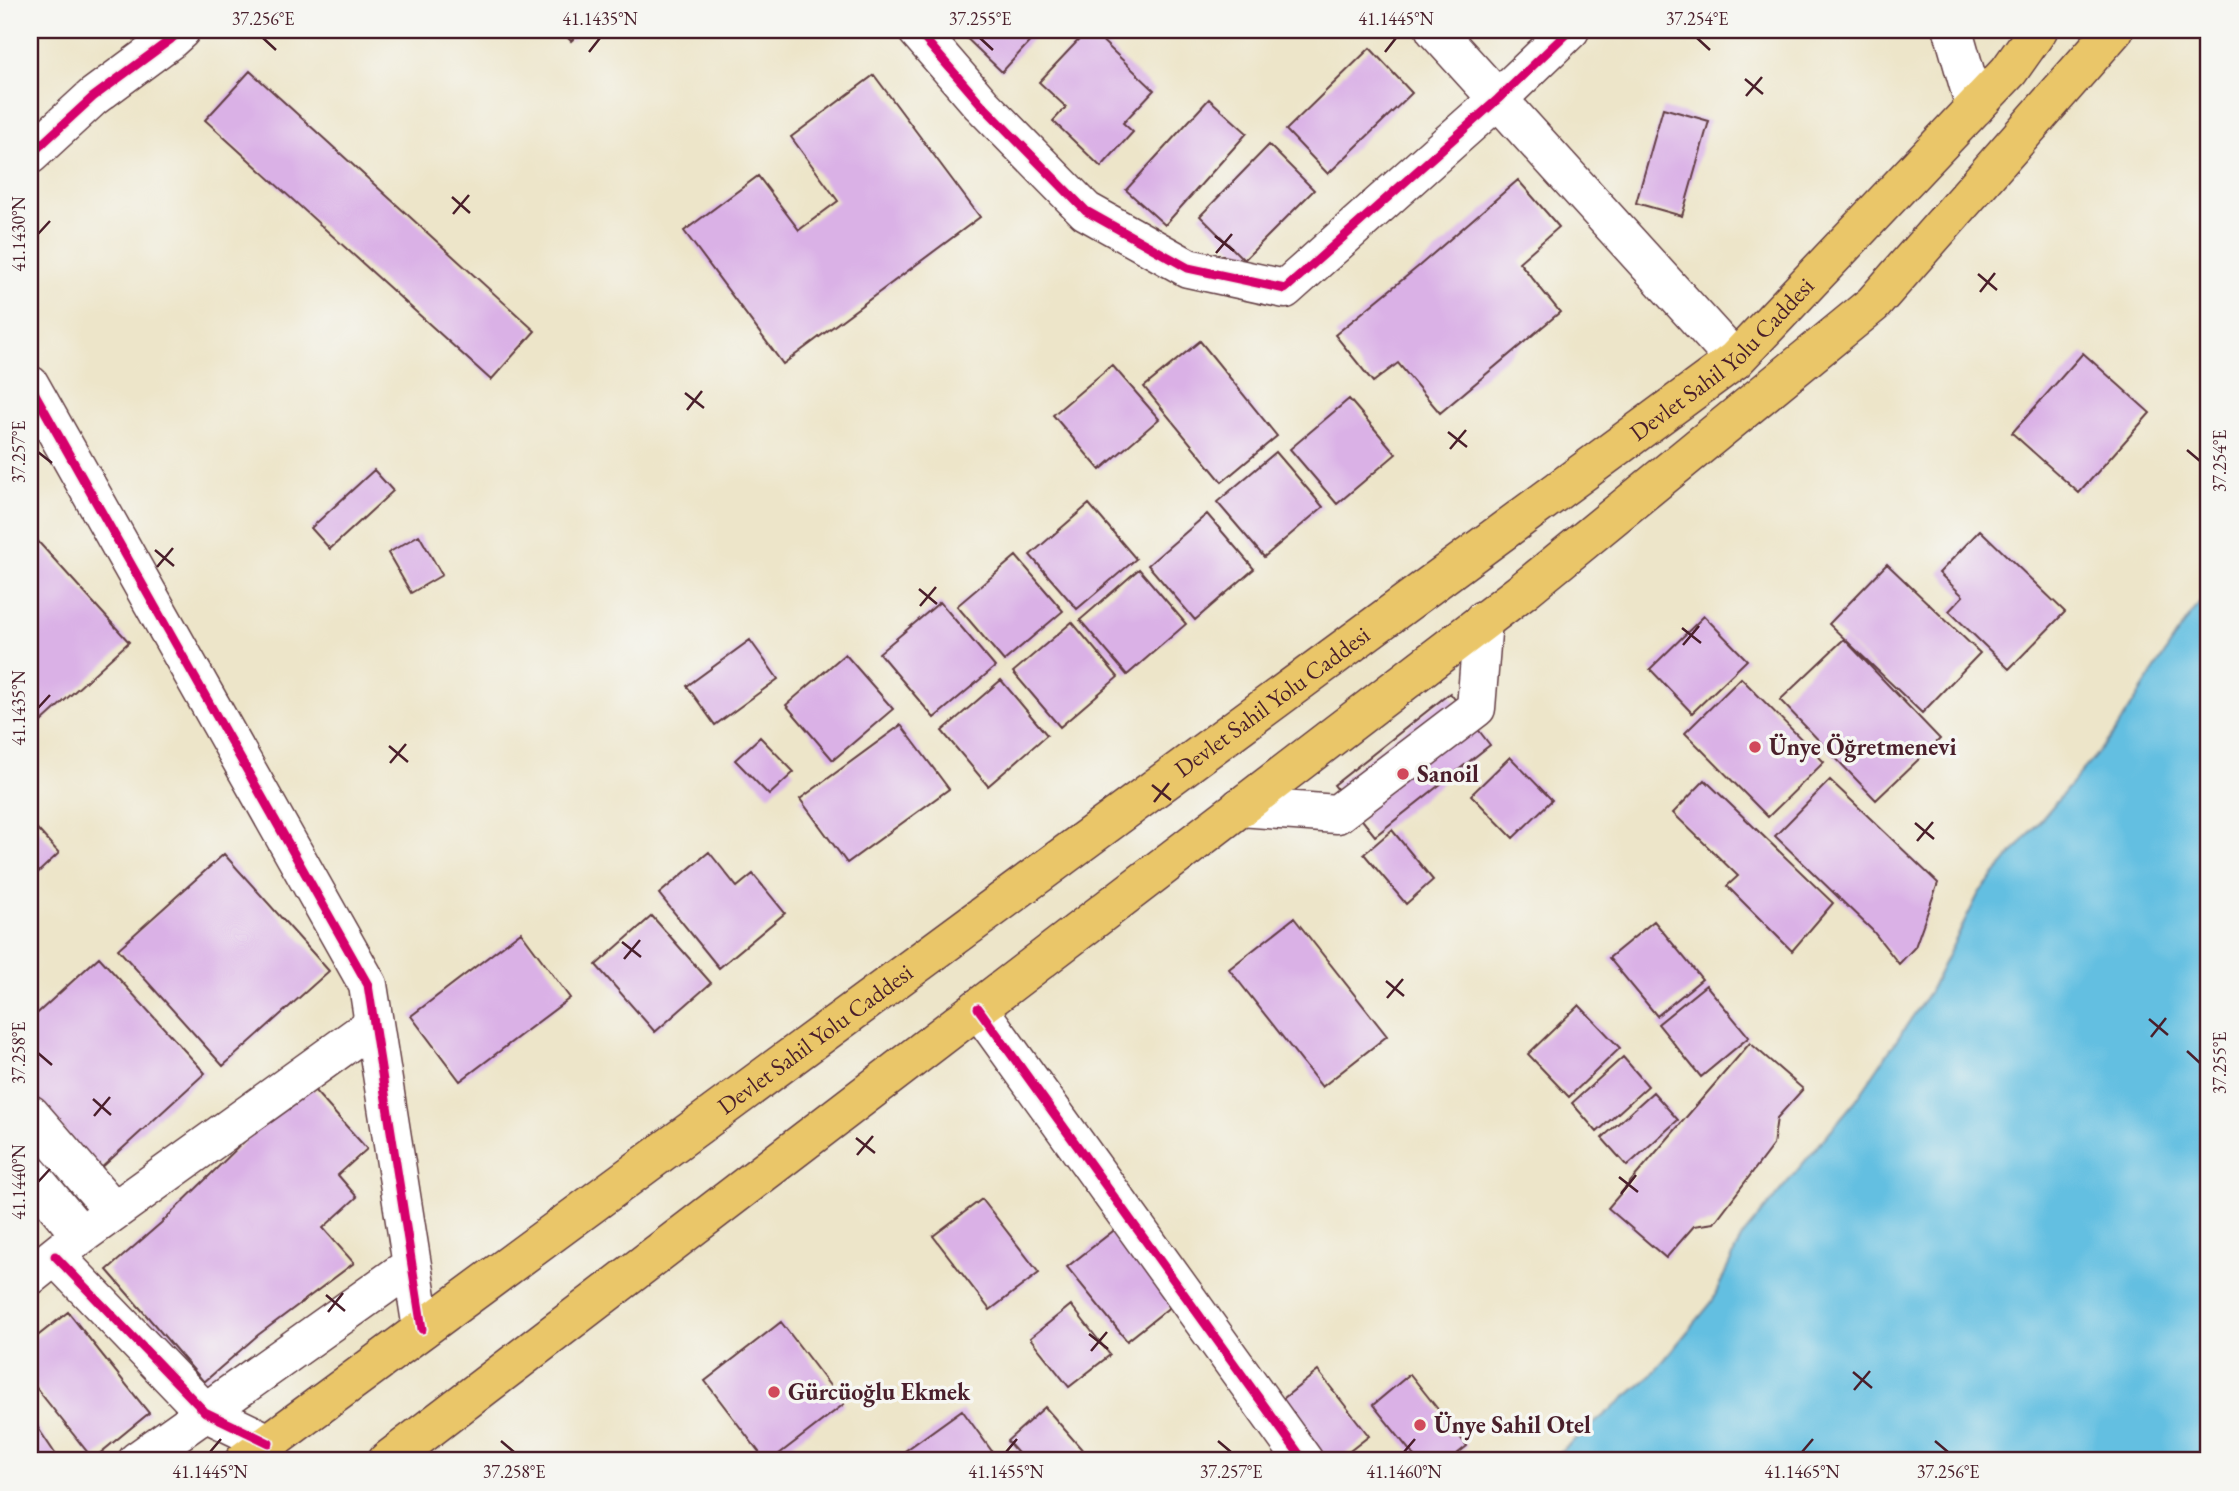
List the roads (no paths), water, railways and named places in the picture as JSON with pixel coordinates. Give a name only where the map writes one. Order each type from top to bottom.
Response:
[{"type":"main road","name":"Devlet Sahil Yolu Caddesi","points":[[256,1452],[1735,360],[2009,71],[2038,30]]},
{"type":"main road","name":"Devlet Sahil Yolu Caddesi","points":[[387,1461],[1483,620],[1873,304],[2114,30]]},
{"type":"street","points":[[30,155],[93,97],[181,30]]},
{"type":"street","points":[[917,30],[981,104],[1086,211],[1188,268],[1285,289],[1498,99],[1570,30]]},
{"type":"street","points":[[1435,30],[1735,360]]},
{"type":"street","points":[[1953,30],[1975,107]]},
{"type":"street","points":[[30,385],[368,985],[422,1329]]},
{"type":"street","points":[[1240,807],[1338,814],[1370,790],[1476,708],[1483,620]]},
{"type":"street","points":[[978,1008],[1304,1461]]},
{"type":"street","points":[[55,1256],[374,1024]]},
{"type":"street","points":[[30,1114],[114,1212]]},
{"type":"street","points":[[30,1174],[55,1256],[205,1412],[256,1452]]},
{"type":"street","points":[[137,1461],[412,1265]]},
{"type":"water","points":[[2209,590],[2209,1461],[1549,1461],[1651,1376],[1712,1302],[1741,1238],[1856,1100],[1930,991],[1979,893],[2113,735],[2176,636]]},
{"type":"place","name":"Ünye Öğretmenevi","points":[[1755,747]]},
{"type":"place","name":"Sanoil","points":[[1403,774]]},
{"type":"place","name":"Gürcüoğlu Ekmek","points":[[774,1392]]},
{"type":"place","name":"Ünye Sahil Otel","points":[[1420,1425]]}]
